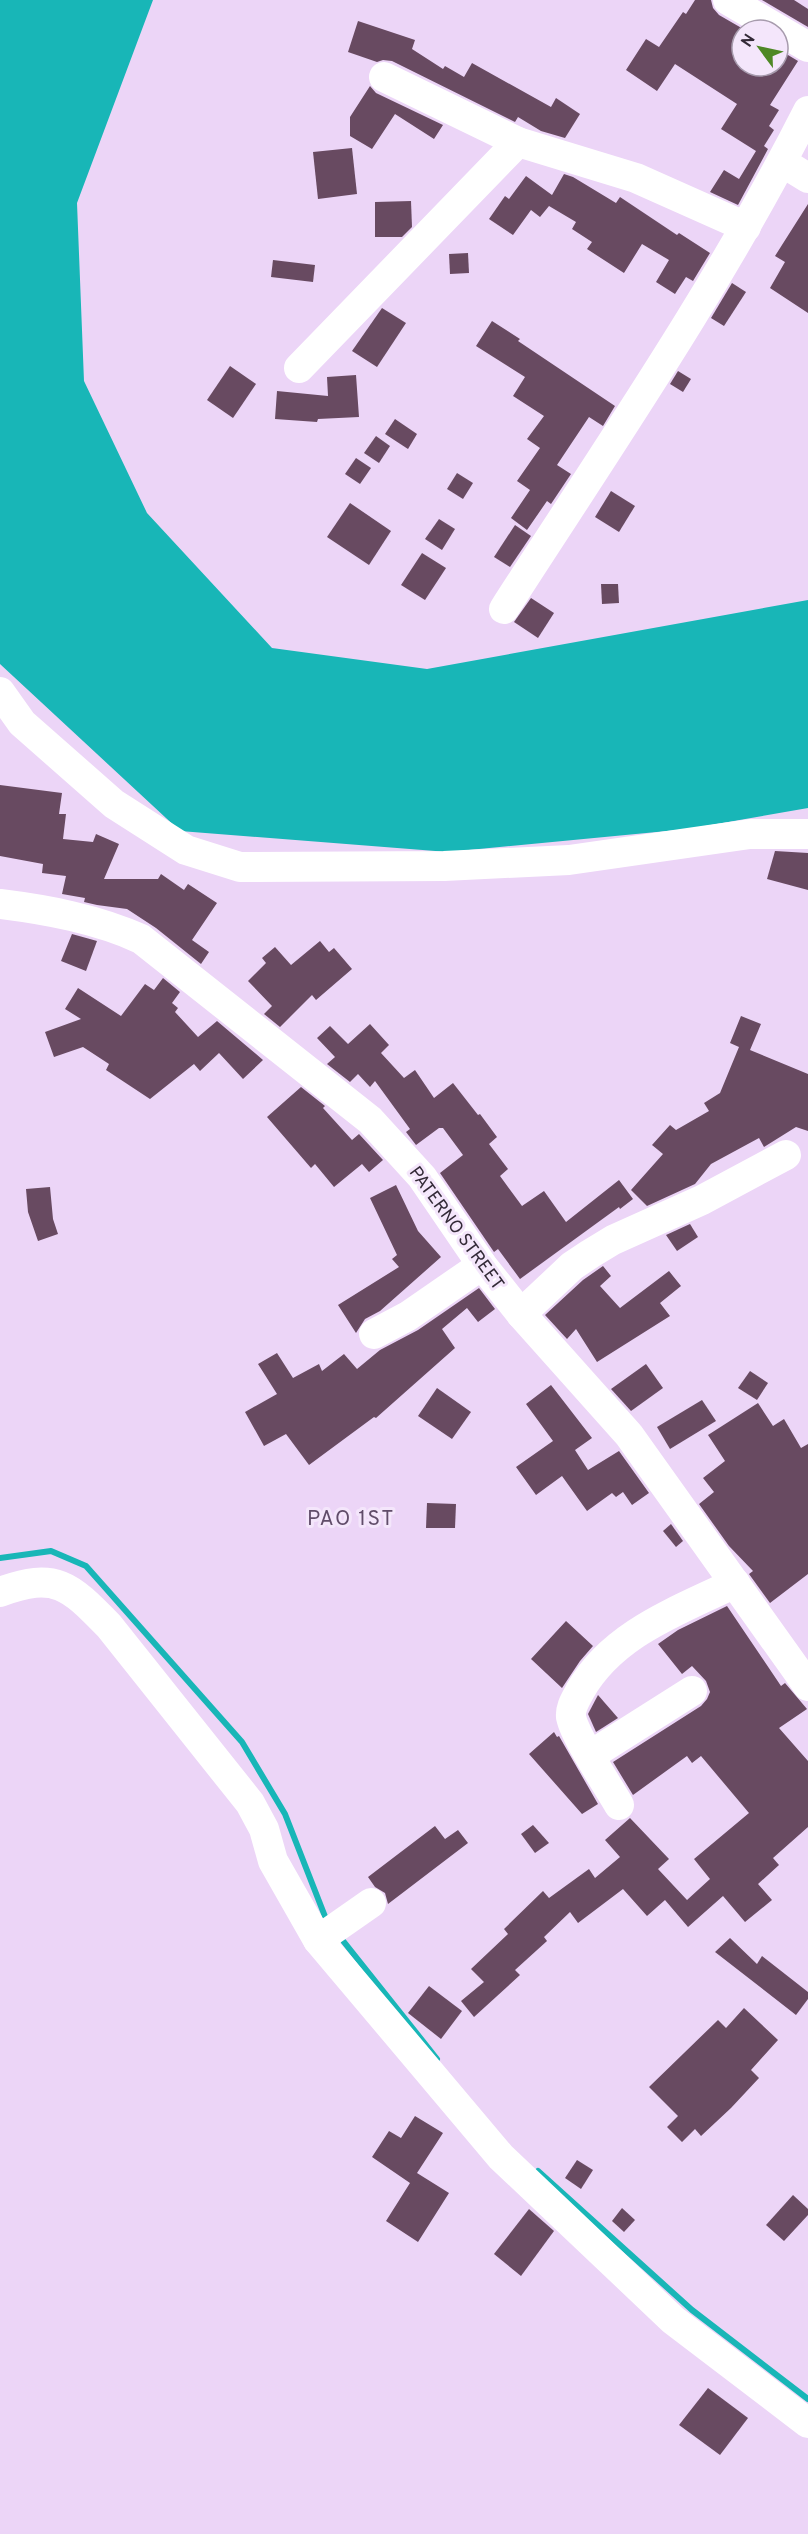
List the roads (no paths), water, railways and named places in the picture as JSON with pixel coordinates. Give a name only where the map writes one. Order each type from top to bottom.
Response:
[{"type":"street","points":[[728,0],[808,47]]},
{"type":"street","points":[[384,77],[518,142],[636,178],[746,227]]},
{"type":"street","points":[[504,609],[638,403],[746,227],[808,111]]},
{"type":"street","points":[[300,368],[518,142]]},
{"type":"street","points":[[782,162],[808,178]]},
{"type":"street","points":[[0,692],[22,723],[114,804],[186,850],[240,867],[444,866],[546,861],[750,834],[808,834]]},
{"type":"street","name":"PATERNO STREET","points":[[0,904],[49,911],[121,929],[141,939],[370,1120],[422,1177],[482,1265],[521,1314],[629,1435],[808,1686]]},
{"type":"street","points":[[521,1314],[572,1266],[613,1240],[702,1200],[786,1155]]},
{"type":"street","points":[[374,1334],[408,1316],[482,1265]]},
{"type":"street","points":[[0,1592],[37,1581],[52,1582],[72,1592],[109,1626],[250,1803],[264,1829],[273,1861],[318,1940],[501,2157],[673,2320],[808,2423]]},
{"type":"street","points":[[619,1805],[571,1716],[572,1707],[585,1684],[617,1647],[637,1632],[735,1584]]},
{"type":"street","points":[[591,1755],[692,1691]]},
{"type":"street","points":[[318,1940],[371,1903]]},
{"type":"waterway","points":[[0,1558],[51,1551],[86,1566],[242,1742],[285,1814],[326,1919]]},
{"type":"waterway","points":[[344,1942],[437,2059]]},
{"type":"waterway","points":[[538,2171],[692,2310],[808,2399]]},
{"type":"district","name":"PAO 1ST","points":[[351,1518]]}]
